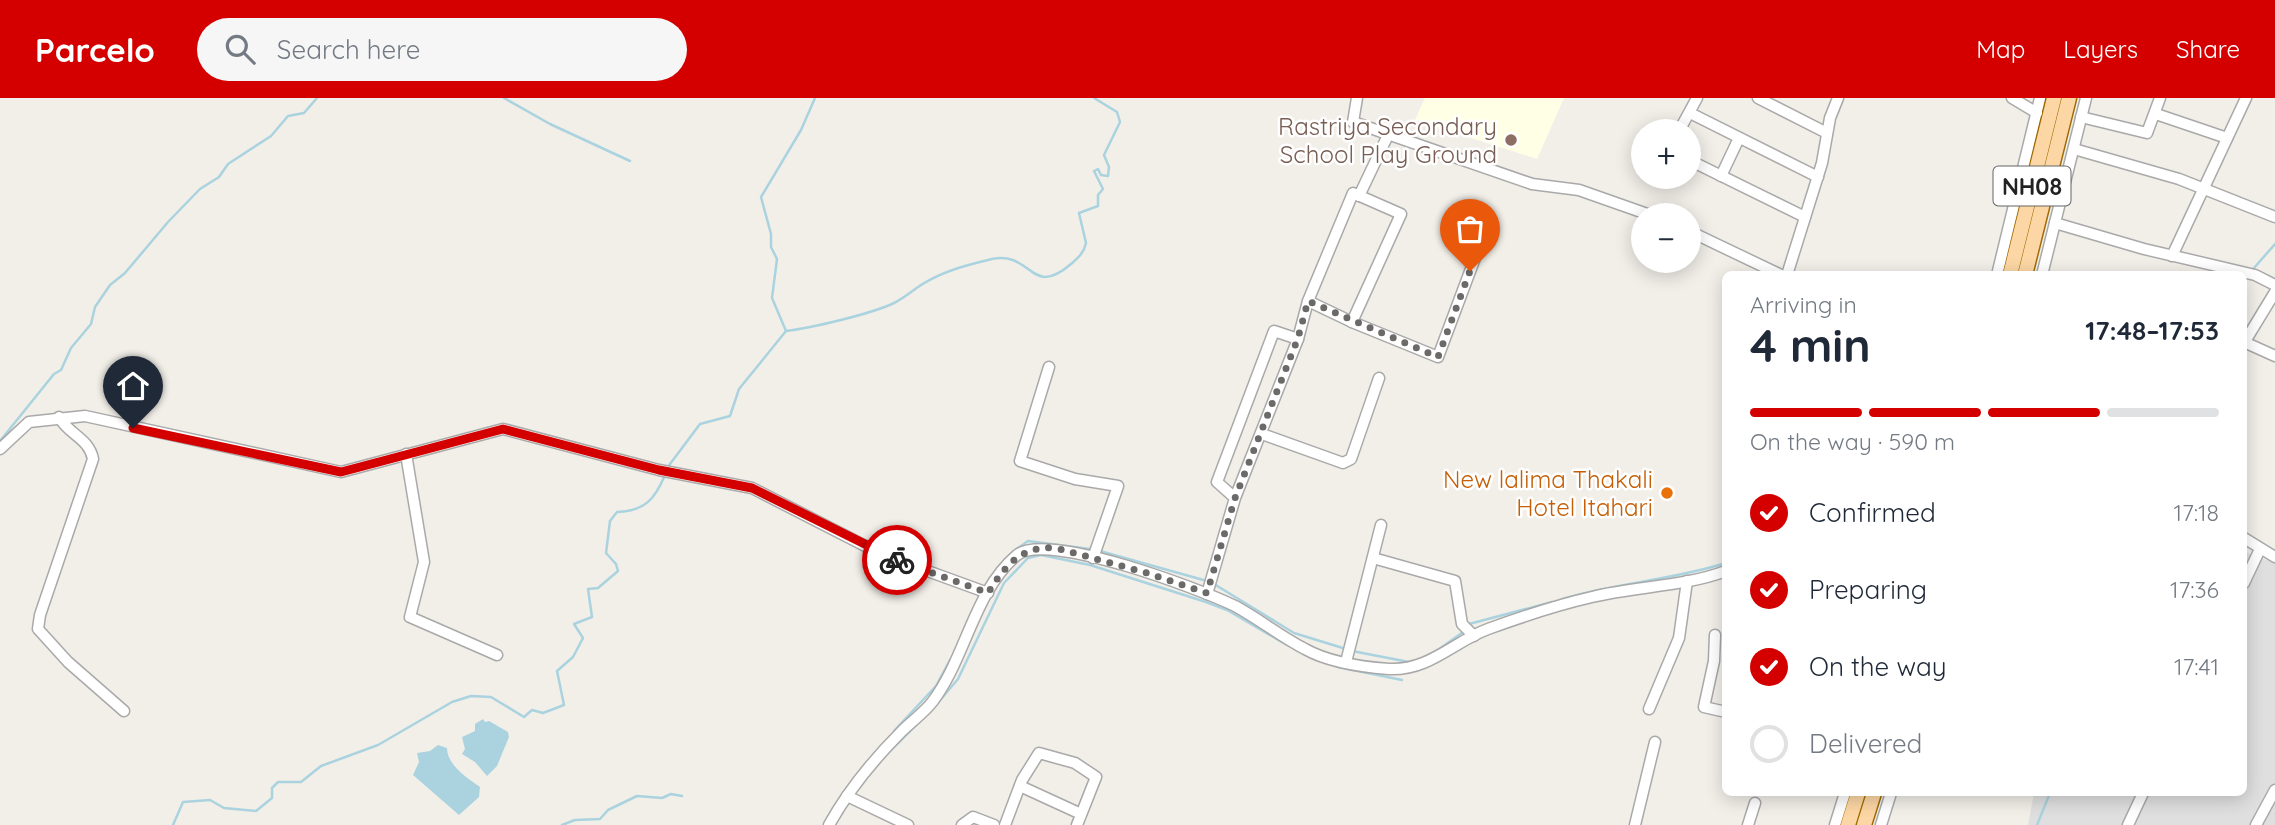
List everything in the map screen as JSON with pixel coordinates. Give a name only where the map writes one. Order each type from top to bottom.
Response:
[{"type":"main road","name":"NH08","points":[[2011,271],[2054,98]]},
{"type":"main road","name":"NH08","points":[[2026,271],[2069,98]]},
{"type":"main road","points":[[1848,825],[1857,796]]},
{"type":"main road","points":[[1864,825],[1873,796]]},
{"type":"street","points":[[1357,98],[1353,122],[1532,184],[1579,190],[1631,208]]},
{"type":"street","points":[[1686,119],[1697,98]]},
{"type":"street","points":[[1758,98],[1827,132]]},
{"type":"street","points":[[1788,271],[1818,177],[1827,132],[1838,98]]},
{"type":"street","points":[[2012,98],[2037,113]]},
{"type":"street","points":[[1998,271],[2040,98]]},
{"type":"street","points":[[2043,271],[2086,98]]},
{"type":"street","points":[[2081,117],[2147,132],[2160,98]]},
{"type":"street","points":[[2172,256],[2246,98]]},
{"type":"street","points":[[1690,113],[1818,177]]},
{"type":"street","points":[[2156,114],[2227,138]]},
{"type":"street","points":[[1359,196],[1389,133]]},
{"type":"street","points":[[1721,176],[1739,138]]},
{"type":"street","points":[[2074,149],[2202,188],[2275,217]]},
{"type":"street","points":[[1701,166],[1805,217]]},
{"type":"street","points":[[1207,593],[1235,498],[1298,338],[1308,301],[1353,194],[1401,214],[1352,322]]},
{"type":"street","points":[[2055,223],[2172,256],[2238,271]]},
{"type":"street","points":[[1701,238],[1773,271]]},
{"type":"street","points":[[1308,301],[1438,357],[1478,250]]},
{"type":"street","points":[[2247,273],[2275,285]]},
{"type":"street","points":[[2247,338],[2275,292]]},
{"type":"street","points":[[1235,498],[1217,482],[1274,331],[1298,338]]},
{"type":"street","points":[[2247,344],[2275,356]]},
{"type":"street","points":[[1049,367],[1020,461],[1075,479],[1118,486],[1093,558]]},
{"type":"street","points":[[1262,434],[1343,463],[1351,459],[1379,378]]},
{"type":"street","points":[[0,449],[29,422],[85,416],[341,472],[503,429],[664,470],[752,488],[881,554],[988,593]]},
{"type":"street","points":[[59,417],[65,428],[85,441],[93,459],[40,615],[38,629],[68,662],[124,711]]},
{"type":"street","points":[[406,454],[424,562],[410,617],[497,655]]},
{"type":"street","points":[[1346,662],[1381,525]]},
{"type":"street","points":[[2247,540],[2275,557]]},
{"type":"street","points":[[829,825],[864,769],[932,702],[948,677],[988,593],[1018,554],[1029,550],[1056,548],[1207,593],[1252,616],[1306,650],[1346,662],[1407,670],[1422,666],[1474,636],[1593,597],[1687,581],[1722,572]]},
{"type":"street","points":[[2247,577],[2260,549]]},
{"type":"street","points":[[1373,558],[1455,582],[1462,624],[1474,636]]},
{"type":"street","points":[[1648,709],[1679,638],[1687,581]]},
{"type":"street","points":[[1715,635],[1714,661],[1704,707],[1722,711]]},
{"type":"street","points":[[1635,825],[1655,742]]},
{"type":"street","points":[[1005,825],[1020,786],[1039,753],[1075,763],[1096,777],[1079,820],[1020,786]]},
{"type":"street","points":[[2256,825],[2275,790]]},
{"type":"street","points":[[847,796],[908,825]]},
{"type":"street","points":[[1835,825],[1844,796]]},
{"type":"street","points":[[1881,825],[1890,796]]},
{"type":"street","points":[[2128,825],[2142,796]]},
{"type":"street","points":[[1748,825],[1755,803]]},
{"type":"street","points":[[962,825],[973,817],[994,825]]},
{"type":"shaded area","name":"Rastriya Secondary School Play Ground","points":[[1425,98],[1564,98],[1537,159],[1415,120]]},
{"type":"shaded area","points":[[2247,553],[2275,563],[2275,825],[2028,825],[2033,796],[2247,796]]},
{"type":"water","points":[[483,719],[508,732],[509,737],[497,766],[487,776],[475,762],[462,754],[465,749],[462,737],[475,731],[475,724]]},
{"type":"water","points":[[438,745],[447,748],[454,765],[480,787],[479,797],[459,815],[413,775],[419,762],[417,753],[430,751]]},
{"type":"waterway","points":[[0,441],[54,374],[61,370],[71,348],[91,324],[95,307],[110,285],[125,273],[168,222],[200,189],[219,177],[228,164],[271,136],[288,116],[304,113],[317,98]]},
{"type":"waterway","points":[[504,98],[550,124],[630,161]]},
{"type":"waterway","points":[[786,331],[772,298],[777,259],[771,247],[771,234],[761,197],[801,130],[815,98]]},
{"type":"waterway","points":[[667,468],[700,424],[730,416],[739,389],[786,331],[841,320],[884,307],[938,276],[992,259],[1016,261],[1039,276],[1047,277],[1058,274],[1074,262],[1086,243],[1079,213],[1098,206],[1098,195],[1103,189],[1094,171],[1098,169],[1101,175],[1108,176],[1109,167],[1104,155],[1120,122],[1117,112],[1094,98]]},
{"type":"waterway","points":[[2254,268],[2275,244]]},
{"type":"waterway","points":[[173,825],[183,802],[210,800],[224,808],[256,811],[272,798],[272,788],[278,782],[301,782],[321,766],[378,745],[452,702],[471,696],[491,697],[524,717],[532,710],[543,713],[564,705],[557,671],[573,657],[583,638],[574,624],[592,617],[588,589],[598,588],[618,571],[616,564],[606,553],[610,521],[617,512],[635,509],[648,502],[665,475]]},
{"type":"waterway","points":[[1014,551],[1028,541],[1090,549]]},
{"type":"waterway","points":[[1100,551],[1207,581]]},
{"type":"waterway","points":[[936,705],[958,679],[1004,583],[1028,558],[1041,555],[1090,565],[1206,602],[1227,610],[1287,645]]},
{"type":"waterway","points":[[1562,599],[1722,564]]},
{"type":"waterway","points":[[1214,584],[1294,633],[1346,649]]},
{"type":"waterway","points":[[1469,624],[1552,602]]},
{"type":"waterway","points":[[1438,650],[1463,632]]},
{"type":"waterway","points":[[1352,651],[1409,662]]},
{"type":"waterway","points":[[894,731],[936,686],[950,660]]},
{"type":"waterway","points":[[1338,667],[1402,680]]},
{"type":"waterway","points":[[889,752],[917,724]]},
{"type":"waterway","points":[[562,825],[575,820],[600,819],[608,810],[637,796],[682,796]]},
{"type":"waterway","points":[[2037,825],[2049,796]]},
{"type":"way so far","points":[[897,560],[988,593],[999,575],[1018,554],[1041,547],[1056,548],[1207,593],[1235,498],[1298,338],[1308,301],[1438,357],[1470,271]]},
{"type":"place","name":"Rastriya Secondary School Play Ground","points":[[1511,140]]},
{"type":"place","name":"New lalima Thakali Hotel Itahari","points":[[1667,493]]},
{"type":"route","points":[[133,428],[341,472],[503,429],[659,470],[752,488],[897,560]]}]
